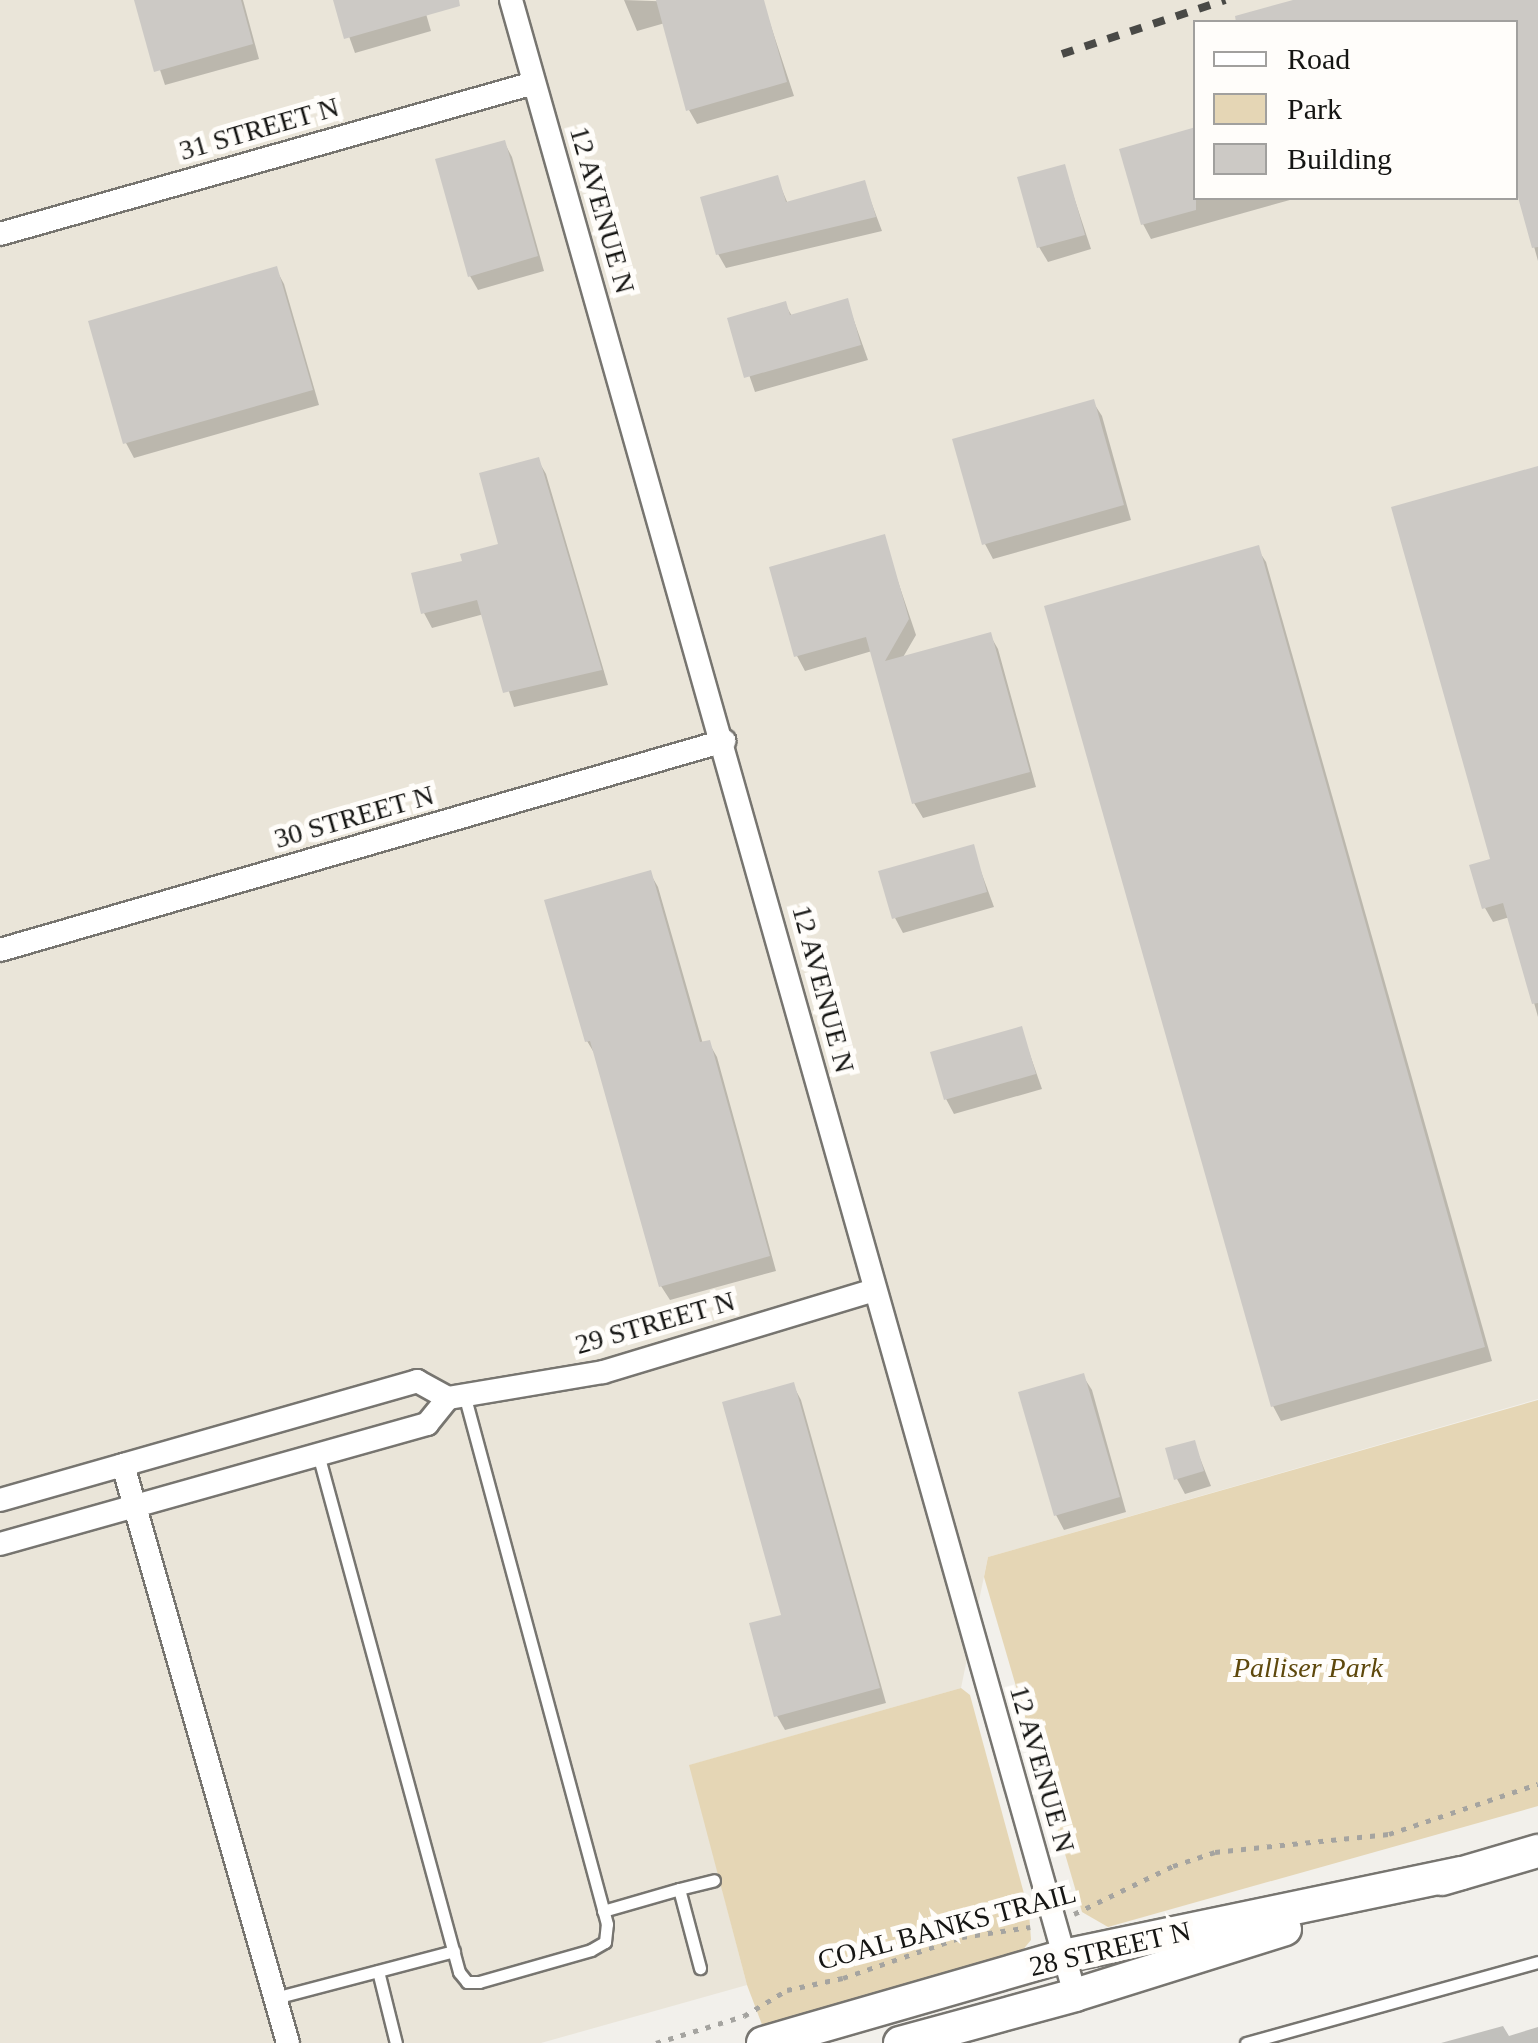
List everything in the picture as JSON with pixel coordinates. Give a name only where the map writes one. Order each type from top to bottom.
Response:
[{"type":"main road","name":"28 STREET N","points":[[900,2043],[1075,1996],[1538,1851]]},
{"type":"main road","name":"28 STREET N","points":[[763,2043],[1064,1956],[1461,1873]]},
{"type":"street","name":"12 AVENUE N","points":[[511,0],[724,742],[874,1290],[1075,1996]]},
{"type":"street","name":"31 STREET N","points":[[0,234],[534,83]]},
{"type":"street","name":"30 STREET N","points":[[0,950],[724,742]]},
{"type":"street","name":"29 STREET N","points":[[456,1396],[603,1372],[874,1290]]},
{"type":"street","points":[[0,1500],[417,1381],[456,1396],[427,1424],[0,1544]]},
{"type":"street","points":[[123,1465],[288,2043]]},
{"type":"lane","points":[[318,1454],[454,1951],[468,1982],[480,1982],[591,1950],[604,1942],[604,1910],[456,1396]]},
{"type":"lane","points":[[604,1910],[714,1880]]},
{"type":"lane","points":[[679,1889],[700,1968]]},
{"type":"lane","points":[[275,1998],[454,1951]]},
{"type":"lane","points":[[1246,2043],[1538,1962]]},
{"type":"lane","points":[[378,1971],[396,2043]]},
{"type":"path","name":"COAL BANKS TRAIL","points":[[656,2043],[744,2016],[787,1990],[842,1978],[962,1937],[1054,1920],[1114,1898],[1173,1866],[1215,1852],[1390,1834],[1538,1784]]},
{"type":"shaded area","points":[[0,0],[1538,0],[1538,1399],[988,1557],[961,1688],[690,1765],[747,1985],[541,2043],[0,2043]]},
{"type":"green space","name":"Palliser Park","points":[[1538,1400],[1538,1806],[1108,1927],[1082,1912],[984,1577],[988,1557]]},
{"type":"green space","points":[[961,1688],[970,1695],[1029,1912],[1031,1940],[1017,1957],[764,2030],[747,1985],[689,1765]]},
{"type":"building","points":[[134,0],[241,0],[253,44],[154,72]]},
{"type":"building","points":[[333,0],[459,0],[460,6],[344,39]]},
{"type":"building","points":[[656,0],[764,0],[787,82],[686,111]]},
{"type":"building","points":[[1293,0],[1538,0],[1538,247],[1532,248],[1518,197],[1518,20],[1236,20],[1235,16]]},
{"type":"building","points":[[1193,128],[1196,210],[1141,225],[1119,149]]},
{"type":"building","points":[[505,140],[538,256],[468,277],[435,159]]},
{"type":"building","points":[[1065,164],[1085,235],[1037,248],[1017,177]]},
{"type":"building","points":[[778,175],[786,202],[865,180],[876,217],[716,255],[700,197]]},
{"type":"building","points":[[277,266],[313,390],[123,444],[88,321]]},
{"type":"building","points":[[848,298],[861,345],[744,378],[727,318],[786,301],[790,315]]},
{"type":"building","points":[[1094,399],[1124,505],[982,545],[952,439]]},
{"type":"building","points":[[539,457],[602,670],[503,693],[477,600],[421,614],[411,573],[462,561],[460,554],[498,544],[479,473]]},
{"type":"building","points":[[1538,466],[1538,1003],[1532,1004],[1503,903],[1482,909],[1469,865],[1490,859],[1391,507]]},
{"type":"building","points":[[885,534],[909,619],[885,661],[991,632],[1030,772],[912,804],[866,637],[794,657],[769,567]]},
{"type":"building","points":[[1259,545],[1485,1347],[1271,1407],[1044,606]]},
{"type":"building","points":[[974,844],[987,892],[892,919],[878,871]]},
{"type":"building","points":[[651,870],[700,1042],[710,1040],[770,1256],[659,1287],[590,1041],[585,1042],[544,900]]},
{"type":"building","points":[[1022,1026],[1036,1074],[944,1100],[930,1052]]},
{"type":"building","points":[[1084,1373],[1120,1497],[1054,1516],[1018,1392]]},
{"type":"building","points":[[794,1382],[880,1688],[774,1717],[749,1623],[781,1615],[722,1402]]},
{"type":"building","points":[[1195,1440],[1204,1471],[1174,1480],[1165,1448]]},
{"type":"railway","points":[[1062,54],[1225,0]]}]
